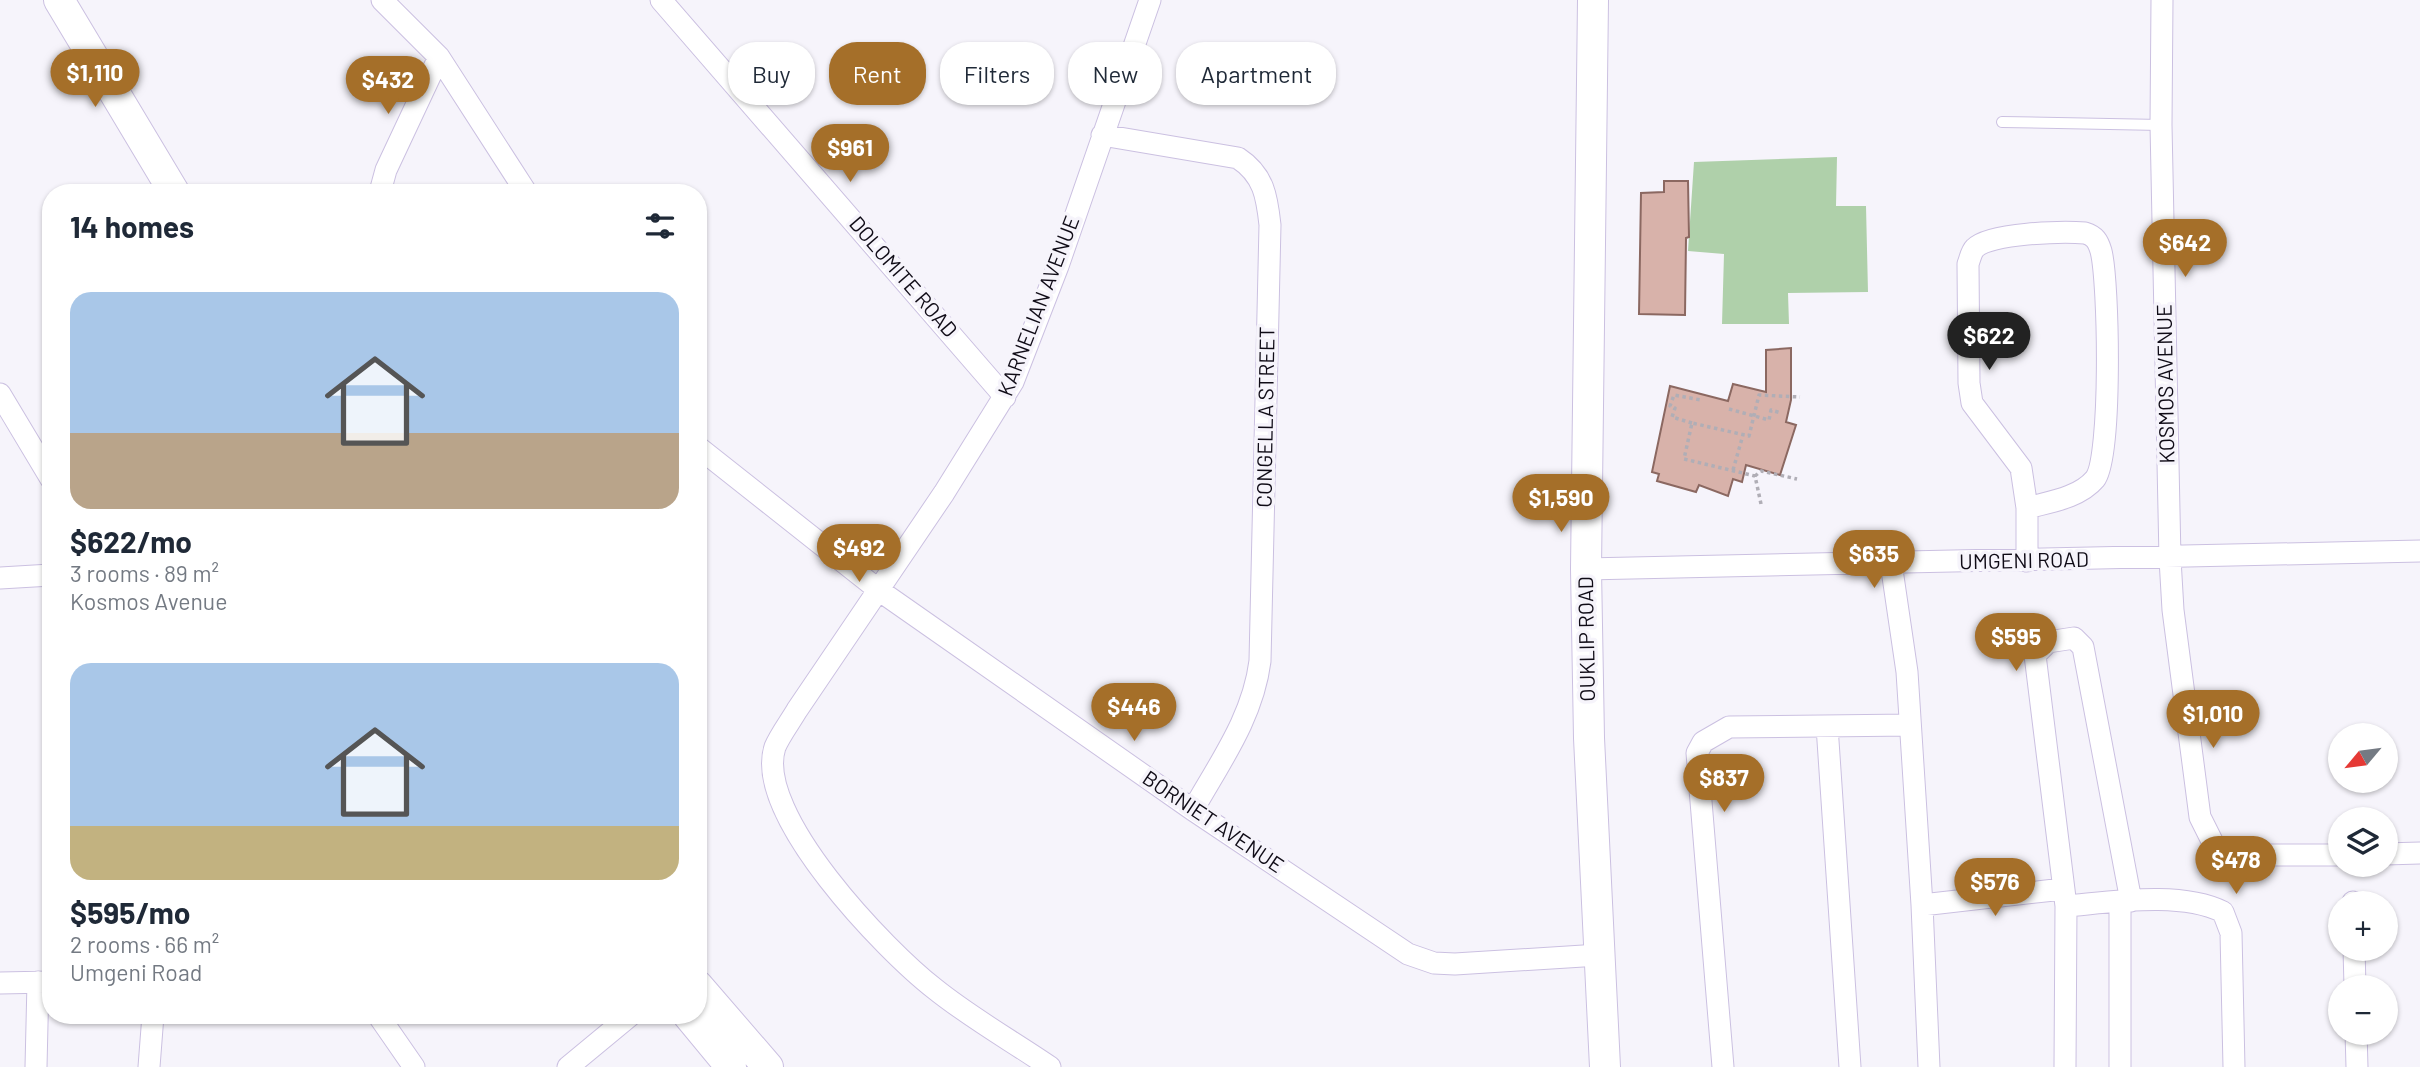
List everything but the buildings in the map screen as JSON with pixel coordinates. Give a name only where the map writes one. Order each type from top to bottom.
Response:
[{"type":"street","points":[[59,0],[169,184]]},
{"type":"street","points":[[382,0],[439,57],[521,184]]},
{"type":"street","name":"DOLOMITE ROAD","points":[[661,0],[1005,397]]},
{"type":"street","name":"KARNELIAN AVENUE","points":[[1050,1067],[937,991],[886,944],[794,832],[780,800],[774,771],[775,747],[1005,397],[1058,266],[1150,0]]},
{"type":"street","name":"OUKLIP ROAD","points":[[1593,0],[1586,569],[1589,738],[1605,1067]]},
{"type":"street","name":"KOSMOS AVENUE","points":[[2162,0],[2161,125],[2169,558],[2173,611],[2200,817],[2215,847],[2229,855],[2328,855]]},
{"type":"street","points":[[382,184],[386,170],[439,57]]},
{"type":"street","name":"CONGELLA STREET","points":[[1102,135],[1238,158],[1250,166],[1267,194],[1270,225],[1260,661],[1248,710],[1193,810]]},
{"type":"street","points":[[2027,508],[2071,496],[2096,478],[2101,468],[2107,352],[2105,277],[2099,244],[2093,235],[2085,233],[2011,237],[1983,243],[1974,249],[1968,264],[1969,383],[1972,403],[2021,468],[2027,508],[2027,561]]},
{"type":"street","points":[[0,394],[42,464]]},
{"type":"street","name":"BORNIET AVENUE","points":[[707,454],[880,591],[1193,810],[1408,954],[1455,964],[1599,955]]},
{"type":"street","name":"UMGENI ROAD","points":[[1586,569],[2420,551]]},
{"type":"street","points":[[1891,563],[1907,672],[1922,905],[1928,1067]]},
{"type":"street","points":[[0,578],[42,576]]},
{"type":"street","points":[[2065,1067],[2065,898],[2035,655],[2048,642],[2074,638],[2085,653],[2126,901],[2120,1067]]},
{"type":"street","points":[[1723,1067],[1697,753],[1703,742],[1730,727],[1910,725]]},
{"type":"street","points":[[1827,726],[1850,1067]]},
{"type":"street","points":[[2398,854],[2420,853]]},
{"type":"street","points":[[1922,905],[2065,898],[2196,903],[2223,912],[2228,920],[2233,952],[2234,1067]]},
{"type":"street","points":[[0,983],[42,982]]},
{"type":"street","points":[[707,996],[768,1067]]},
{"type":"street","points":[[36,1067],[42,1003]]},
{"type":"street","points":[[149,1067],[152,1024]]},
{"type":"street","points":[[384,1024],[414,1067]]},
{"type":"street","points":[[568,1067],[620,1024]]},
{"type":"street","points":[[695,1024],[731,1067]]},
{"type":"street","points":[[2356,1045],[2357,1067]]},
{"type":"lane","points":[[2002,122],[2161,125]]},
{"type":"path","points":[[1701,400],[1674,395],[1670,406],[1675,408],[1672,417],[1749,436],[1759,395],[1800,397]]},
{"type":"path","points":[[1729,409],[1769,420],[1771,410],[1781,413]]},
{"type":"path","points":[[1692,423],[1684,459],[1755,477]]},
{"type":"path","points":[[1733,470],[1743,435]]},
{"type":"path","points":[[1755,477],[1761,471],[1797,480]]},
{"type":"path","points":[[1755,477],[1761,504]]},
{"type":"green space","points":[[1837,157],[1836,206],[1866,206],[1868,292],[1788,293],[1789,324],[1722,324],[1724,254],[1688,251],[1694,162]]}]
